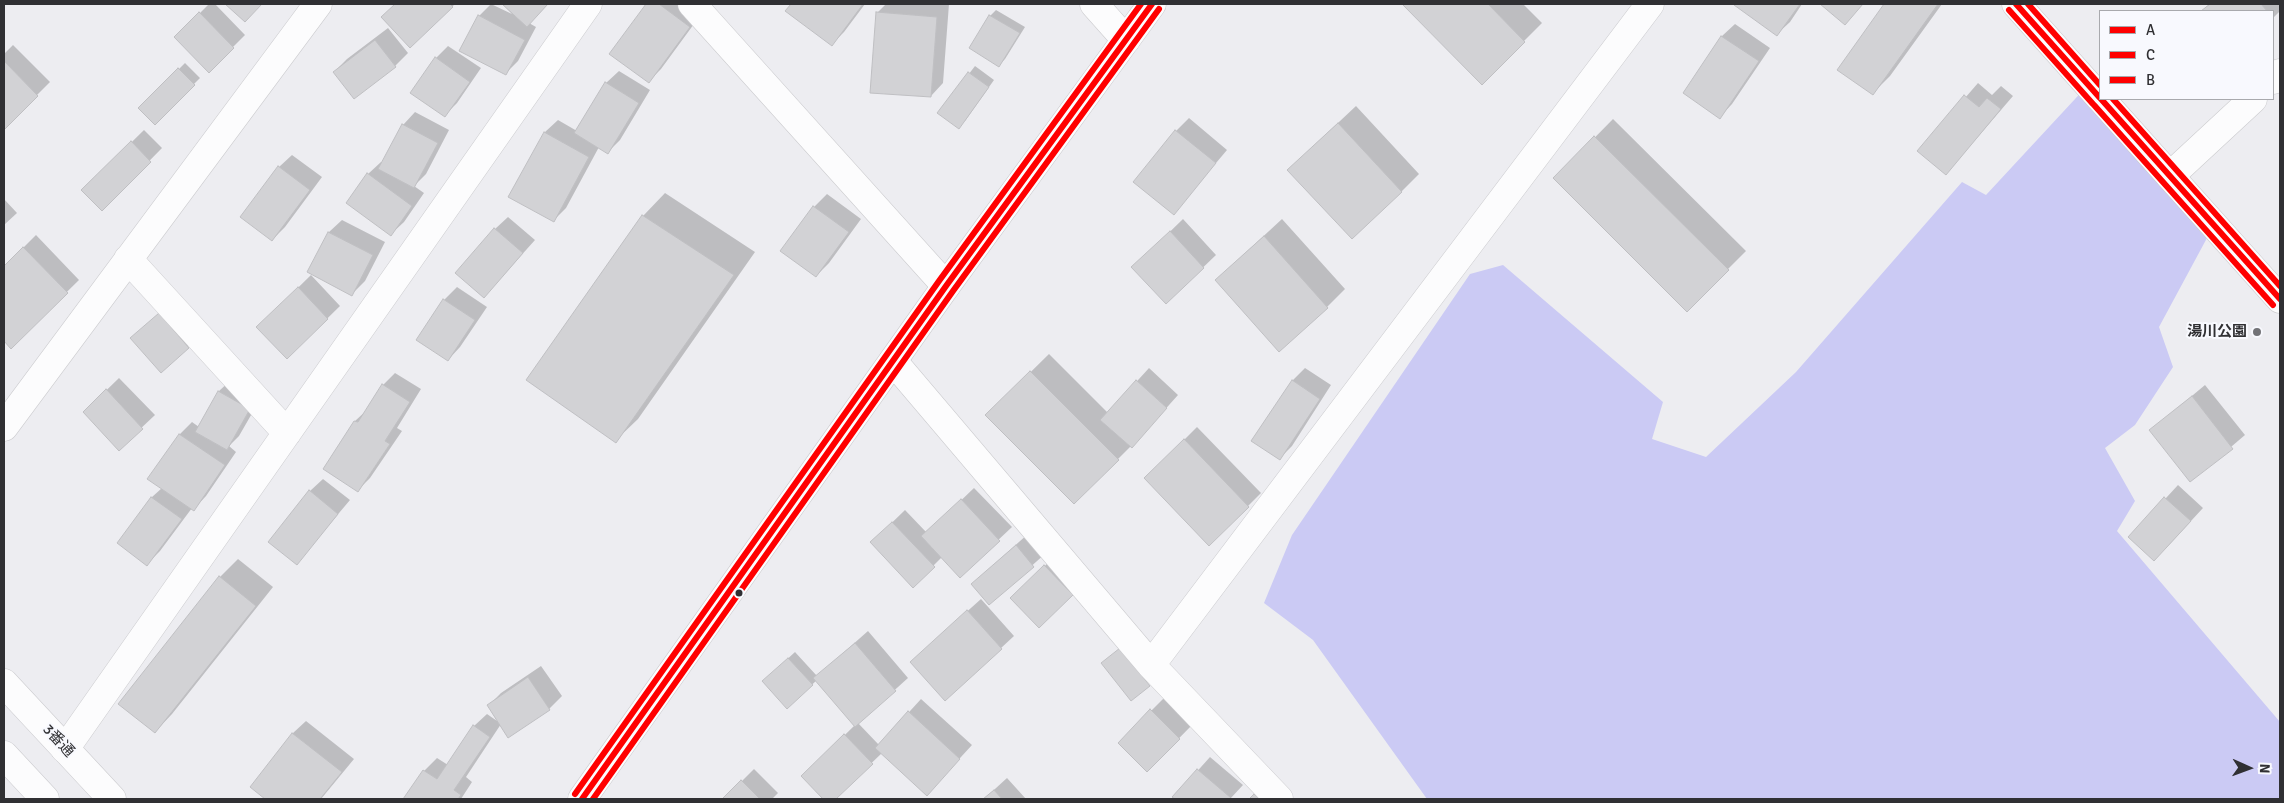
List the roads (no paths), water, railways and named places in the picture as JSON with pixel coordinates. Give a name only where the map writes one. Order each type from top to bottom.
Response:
[{"type":"street","points":[[4,427],[318,4]]},
{"type":"street","points":[[65,749],[588,4]]},
{"type":"street","points":[[692,4],[946,286]]},
{"type":"street","points":[[1094,4],[1126,40]]},
{"type":"street","points":[[582,799],[946,286],[1152,4]]},
{"type":"street","points":[[1151,665],[1650,4]]},
{"type":"street","points":[[2016,4],[2099,98]]},
{"type":"street","points":[[2101,100],[2280,299]]},
{"type":"street","points":[[2170,176],[2252,100]]},
{"type":"street","points":[[128,259],[287,433]]},
{"type":"street","points":[[893,361],[1151,665],[1279,799]]},
{"type":"street","name":"3番通","points":[[4,683],[112,799]]},
{"type":"street","points":[[4,755],[45,799]]},
{"type":"place","name":"湯川公園","points":[[2257,332]]}]
